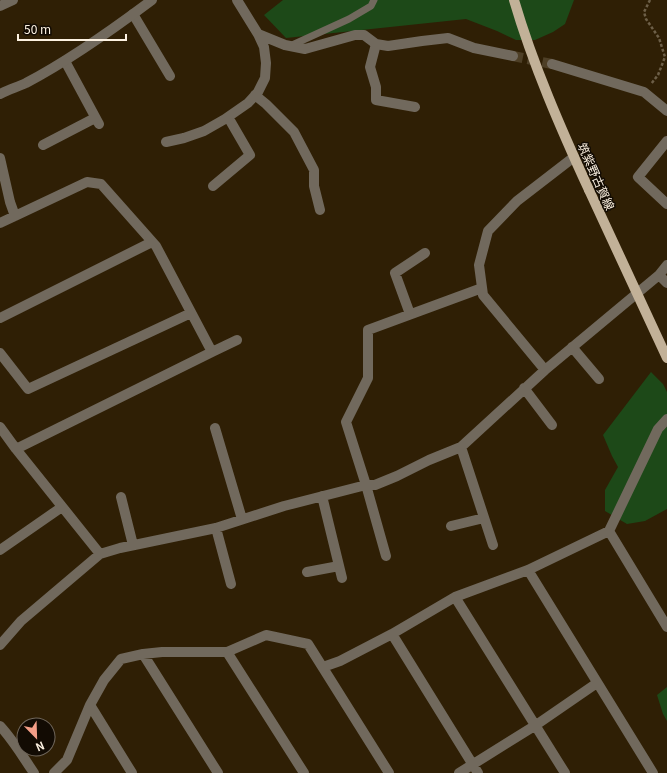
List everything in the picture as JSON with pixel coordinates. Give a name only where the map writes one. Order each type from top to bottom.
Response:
[{"type":"main road","name":"筑紫野古賀線","points":[[514,0],[542,79],[574,157],[667,358]]},
{"type":"street","points":[[0,6],[13,0]]},
{"type":"street","points":[[0,94],[25,83],[64,61],[152,0]]},
{"type":"street","points":[[166,142],[204,131],[228,117],[248,103],[258,92],[265,78],[266,63],[264,47],[258,34],[237,0]]},
{"type":"street","points":[[133,14],[170,76]]},
{"type":"street","points":[[258,34],[285,45],[304,49],[355,35],[364,35],[376,44],[388,46],[448,38],[474,48],[513,56]]},
{"type":"street","points":[[376,44],[370,67],[376,87],[376,100],[415,107]]},
{"type":"street","points":[[43,145],[97,121],[64,61]]},
{"type":"street","points":[[552,64],[644,92],[667,111]]},
{"type":"street","points":[[255,95],[294,132],[314,170],[314,186],[320,210]]},
{"type":"street","points":[[213,186],[250,155],[228,117]]},
{"type":"street","points":[[667,141],[638,176],[667,204]]},
{"type":"street","points":[[545,370],[483,295],[479,265],[488,231],[517,201],[574,157]]},
{"type":"street","points":[[0,158],[10,202],[16,216]]},
{"type":"street","points":[[0,223],[87,182],[101,184],[156,246],[212,352]]},
{"type":"street","points":[[0,318],[152,242]]},
{"type":"street","points":[[410,314],[395,273],[426,253]]},
{"type":"street","points":[[0,645],[21,622],[100,554],[133,545],[216,528],[284,506],[366,485],[375,485],[461,447],[524,388],[659,275],[667,265]]},
{"type":"street","points":[[659,275],[667,284]]},
{"type":"street","points":[[386,556],[346,422],[368,378],[368,330],[482,288]]},
{"type":"street","points":[[0,353],[28,388],[191,313]]},
{"type":"street","points":[[16,449],[237,340]]},
{"type":"street","points":[[572,347],[599,380]]},
{"type":"street","points":[[524,388],[552,425]]},
{"type":"street","points":[[323,667],[340,661],[392,634],[455,596],[528,570],[609,531],[658,429],[667,418]]},
{"type":"street","points":[[0,427],[100,554]]},
{"type":"street","points":[[215,428],[242,520]]},
{"type":"street","points":[[461,447],[492,545]]},
{"type":"street","points":[[322,496],[342,578]]},
{"type":"street","points":[[120,497],[133,545]]},
{"type":"street","points":[[0,550],[62,507]]},
{"type":"street","points":[[451,526],[484,518]]},
{"type":"street","points":[[216,528],[231,584]]},
{"type":"street","points":[[609,531],[667,626]]},
{"type":"street","points":[[307,572],[339,566]]},
{"type":"street","points":[[528,570],[653,773]]},
{"type":"street","points":[[455,596],[565,773]]},
{"type":"street","points":[[392,634],[475,769]]},
{"type":"street","points":[[54,773],[67,760],[90,705],[104,680],[121,659],[143,654],[162,652],[227,652],[266,635],[308,644],[389,773]]},
{"type":"street","points":[[227,652],[304,773]]},
{"type":"street","points":[[143,654],[218,773]]},
{"type":"street","points":[[460,773],[475,769],[597,683]]},
{"type":"street","points":[[90,705],[132,773]]},
{"type":"street","points":[[0,726],[7,733],[34,773]]},
{"type":"lane","points":[[290,46],[349,19],[371,6],[374,0]]},
{"type":"path","points":[[644,92],[658,74],[665,57],[659,38],[646,19],[644,12],[650,0]]},
{"type":"green space","points":[[283,0],[574,0],[565,24],[553,32],[535,40],[516,40],[466,19],[286,38],[264,15]]},
{"type":"green space","points":[[651,372],[663,384],[667,392],[667,509],[645,521],[627,524],[605,511],[605,490],[618,467],[603,435]]},
{"type":"green space","points":[[667,687],[667,721],[663,714],[657,695]]},
{"type":"tunnel","points":[[513,56],[552,64]]}]
